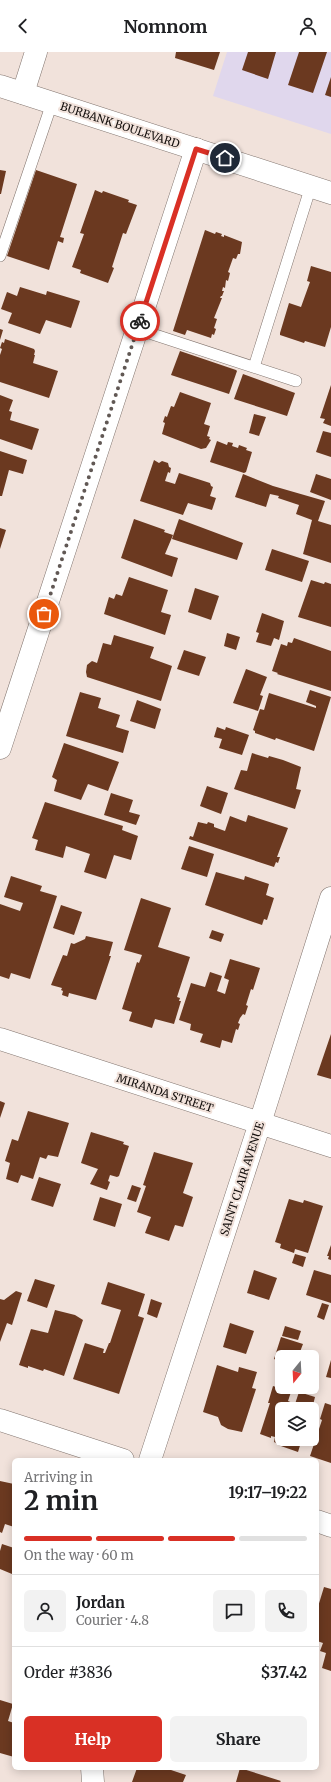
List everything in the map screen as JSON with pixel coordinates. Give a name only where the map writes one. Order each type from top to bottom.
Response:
[{"type":"street","points":[[23,93],[36,52]]},
{"type":"street","name":"BURBANK BOULEVARD","points":[[0,86],[321,189]]},
{"type":"street","points":[[0,748],[196,149]]},
{"type":"street","name":"SAINT CLAIR AVENUE","points":[[151,1458],[260,1124],[331,898]]},
{"type":"street","name":"MIRANDA STREET","points":[[0,1039],[331,1146]]},
{"type":"street","points":[[0,1420],[117,1458]]},
{"type":"street","points":[[319,1522],[331,1526]]},
{"type":"street","points":[[92,1770],[93,1782]]},
{"type":"lane","points":[[0,256],[52,103]]},
{"type":"lane","points":[[254,367],[321,189]]},
{"type":"lane","points":[[137,329],[296,380]]},
{"type":"shaded area","points":[[227,52],[331,52],[331,134],[213,96]]},
{"type":"building","points":[[176,52],[220,52],[214,70],[175,58]]},
{"type":"building","points":[[248,52],[276,52],[268,79],[242,70]]},
{"type":"building","points":[[299,52],[327,52],[313,93],[288,85]]},
{"type":"building","points":[[331,77],[331,97],[325,95]]},
{"type":"building","points":[[0,170],[6,171],[1,194],[0,194]]},
{"type":"building","points":[[36,170],[77,184],[60,237],[64,238],[63,243],[58,241],[49,270],[7,256]]},
{"type":"building","points":[[95,190],[102,193],[103,191],[129,200],[128,202],[137,205],[126,234],[123,233],[112,267],[114,268],[108,283],[80,273],[81,270],[72,267],[84,234],[80,233]]},
{"type":"building","points":[[205,230],[215,234],[216,232],[222,234],[221,236],[224,237],[224,235],[242,242],[240,254],[238,254],[236,259],[233,258],[228,272],[230,273],[228,281],[226,280],[225,288],[223,287],[222,291],[224,291],[220,298],[222,298],[214,318],[217,319],[214,328],[216,329],[211,338],[187,330],[185,335],[173,331]]},
{"type":"building","points":[[311,266],[331,272],[331,327],[325,347],[305,341],[304,343],[280,335],[289,303],[301,307],[310,282],[307,281]]},
{"type":"building","points":[[20,287],[46,295],[47,291],[80,301],[71,328],[46,320],[40,334],[8,323],[12,313],[1,309],[7,292],[17,296]]},
{"type":"building","points":[[0,329],[3,330],[0,340]]},
{"type":"building","points":[[5,339],[34,349],[35,355],[33,363],[58,371],[49,398],[0,382],[0,355],[2,349],[0,348]]},
{"type":"building","points":[[180,351],[236,370],[237,371],[229,394],[171,375]]},
{"type":"building","points":[[243,374],[295,393],[287,416],[234,399]]},
{"type":"building","points":[[331,385],[331,426],[323,423],[325,419],[320,418]]},
{"type":"building","points":[[180,392],[211,403],[204,424],[210,426],[207,436],[210,437],[209,439],[211,440],[206,448],[201,449],[162,434],[165,416],[167,417],[171,406],[174,407]]},
{"type":"building","points":[[0,395],[13,400],[9,411],[12,412],[10,420],[39,429],[32,450],[0,439]]},
{"type":"building","points":[[254,414],[266,417],[259,436],[249,433]]},
{"type":"building","points":[[323,431],[331,433],[331,457],[316,452]]},
{"type":"building","points":[[217,441],[227,445],[228,442],[233,443],[232,446],[238,448],[239,445],[252,452],[246,472],[244,473],[210,462]]},
{"type":"building","points":[[0,451],[27,460],[23,474],[9,470],[2,496],[0,496]]},
{"type":"building","points":[[154,460],[159,463],[162,461],[168,463],[169,467],[171,468],[165,481],[175,484],[179,473],[210,483],[213,487],[210,496],[216,498],[212,510],[188,503],[183,515],[140,501]]},
{"type":"building","points":[[243,474],[273,486],[325,501],[318,521],[331,525],[331,563],[303,554],[312,520],[296,514],[299,505],[278,498],[279,496],[270,494],[266,507],[235,497]]},
{"type":"building","points":[[316,474],[331,479],[331,500],[310,492]]},
{"type":"building","points":[[134,519],[165,530],[164,532],[173,535],[165,554],[178,558],[172,577],[121,558]]},
{"type":"building","points":[[179,519],[243,543],[237,560],[172,539]]},
{"type":"building","points":[[0,528],[6,530],[0,549]]},
{"type":"building","points":[[272,549],[309,561],[302,582],[265,570]]},
{"type":"building","points":[[129,577],[168,590],[161,612],[171,615],[165,635],[104,614],[109,597],[114,599],[116,594],[122,596]]},
{"type":"building","points":[[311,580],[324,584],[325,582],[331,584],[331,627],[298,617]]},
{"type":"building","points":[[195,588],[219,596],[211,620],[188,612]]},
{"type":"building","points":[[262,613],[284,621],[279,640],[274,638],[271,646],[256,642],[259,633],[256,632]]},
{"type":"building","points":[[227,633],[240,637],[236,650],[224,646]]},
{"type":"building","points":[[114,635],[154,647],[150,658],[172,666],[161,701],[87,677],[87,665],[92,661],[97,663],[103,643],[111,645]]},
{"type":"building","points":[[294,638],[331,651],[331,691],[277,674],[278,673],[272,671],[281,644],[287,646],[288,642],[292,643]]},
{"type":"building","points":[[184,650],[206,657],[199,676],[177,669]]},
{"type":"building","points":[[246,669],[267,677],[260,695],[263,696],[258,711],[233,703]]},
{"type":"building","points":[[310,690],[331,697],[314,751],[276,738],[275,740],[255,733],[253,730],[260,709],[264,710],[269,693],[316,708],[316,706],[306,702]]},
{"type":"building","points":[[80,692],[101,698],[98,708],[120,715],[116,727],[129,731],[123,753],[66,736]]},
{"type":"building","points":[[137,700],[161,709],[155,729],[130,721]]},
{"type":"building","points":[[217,727],[225,730],[226,727],[249,735],[242,755],[219,748],[222,739],[214,737]]},
{"type":"building","points":[[64,743],[119,762],[108,791],[88,784],[81,800],[54,791],[57,780],[52,777]]},
{"type":"building","points":[[252,753],[268,758],[269,756],[283,760],[301,767],[296,789],[301,790],[295,809],[234,789],[241,770],[247,771]]},
{"type":"building","points":[[207,786],[228,793],[221,814],[200,806]]},
{"type":"building","points":[[111,793],[133,800],[129,812],[140,815],[136,825],[104,815]]},
{"type":"building","points":[[45,802],[123,826],[122,830],[138,836],[131,860],[114,855],[106,879],[84,872],[90,854],[66,846],[63,858],[35,850],[38,840],[32,838]]},
{"type":"building","points":[[248,815],[288,828],[277,857],[280,857],[278,863],[276,862],[274,867],[189,839],[190,836],[193,837],[198,822],[207,824],[208,822],[214,824],[214,827],[225,831],[230,816],[246,822]]},
{"type":"building","points":[[189,846],[214,854],[207,877],[181,869]]},
{"type":"building","points":[[216,872],[244,880],[245,876],[269,884],[266,895],[274,898],[267,920],[264,919],[262,925],[205,905]]},
{"type":"building","points":[[11,876],[42,886],[40,891],[57,896],[30,979],[11,973],[9,979],[0,976],[0,904],[20,911],[23,903],[4,897]]},
{"type":"building","points":[[141,898],[171,908],[158,947],[190,957],[177,997],[180,998],[179,1001],[181,1001],[174,1024],[155,1019],[152,1028],[129,1021],[132,1012],[122,1009],[137,962],[139,963],[142,955],[124,950]]},
{"type":"building","points":[[61,905],[82,912],[74,935],[53,928]]},
{"type":"building","points":[[212,930],[224,934],[221,942],[209,938]]},
{"type":"building","points":[[86,936],[113,942],[109,956],[111,956],[96,1000],[69,993],[68,997],[62,995],[62,988],[51,985],[63,955],[67,956],[71,943],[74,944],[85,939]]},
{"type":"building","points":[[230,959],[260,968],[253,990],[251,989],[246,1005],[248,1006],[245,1015],[243,1014],[240,1018],[238,1023],[240,1024],[238,1030],[236,1029],[232,1043],[222,1040],[220,1048],[200,1042],[203,1034],[190,1030],[191,1024],[179,1020],[191,983],[205,987],[210,972],[222,976],[217,991],[225,994],[229,980],[224,978]]},
{"type":"building","points":[[331,1034],[331,1079],[317,1075]]},
{"type":"building","points":[[0,1101],[5,1103],[0,1118]]},
{"type":"building","points":[[28,1111],[69,1123],[58,1157],[48,1155],[46,1159],[40,1157],[33,1179],[21,1175],[18,1183],[6,1179],[10,1163],[5,1161],[12,1139],[18,1141]]},
{"type":"building","points":[[91,1132],[124,1142],[123,1144],[129,1146],[119,1176],[117,1177],[110,1175],[108,1181],[110,1182],[107,1190],[90,1184],[98,1169],[81,1163]]},
{"type":"building","points":[[154,1152],[193,1163],[183,1193],[193,1197],[183,1227],[175,1225],[169,1241],[145,1233],[151,1217],[137,1212],[146,1186],[143,1185]]},
{"type":"building","points":[[39,1177],[61,1184],[53,1207],[31,1200]]},
{"type":"building","points":[[132,1185],[141,1188],[136,1202],[127,1199]]},
{"type":"building","points":[[100,1197],[122,1204],[115,1227],[93,1220]]},
{"type":"building","points":[[289,1199],[303,1203],[304,1200],[323,1206],[308,1253],[295,1249],[294,1253],[280,1248],[281,1244],[275,1242]]},
{"type":"building","points":[[331,1245],[331,1260],[328,1259],[329,1256],[327,1256]]},
{"type":"building","points":[[295,1254],[306,1257],[303,1267],[292,1263]]},
{"type":"building","points":[[254,1270],[277,1278],[269,1300],[247,1293]]},
{"type":"building","points":[[314,1270],[331,1275],[331,1303],[306,1295]]},
{"type":"building","points":[[35,1279],[55,1285],[47,1308],[27,1301]]},
{"type":"building","points":[[108,1282],[145,1294],[138,1316],[144,1318],[119,1394],[73,1379],[85,1343],[104,1349],[103,1353],[105,1353],[110,1343],[121,1310],[101,1304]]},
{"type":"building","points":[[16,1291],[22,1293],[12,1325],[7,1323],[0,1342],[0,1299],[4,1300]]},
{"type":"building","points":[[151,1299],[162,1303],[157,1318],[147,1314]]},
{"type":"building","points":[[322,1303],[329,1305],[324,1320],[317,1317]]},
{"type":"building","points":[[55,1310],[75,1315],[83,1320],[64,1376],[44,1369],[43,1371],[28,1366],[28,1368],[19,1365],[31,1329],[48,1333]]},
{"type":"building","points":[[230,1323],[254,1331],[246,1354],[223,1347]]},
{"type":"building","points":[[285,1326],[301,1331],[298,1340],[282,1336]]},
{"type":"building","points":[[281,1337],[303,1344],[301,1350],[277,1350]]},
{"type":"building","points":[[331,1360],[331,1378],[326,1377]]},
{"type":"building","points":[[217,1365],[238,1372],[239,1367],[257,1372],[252,1388],[256,1389],[242,1432],[228,1429],[221,1425],[218,1417],[203,1412]]},
{"type":"building","points":[[273,1386],[275,1387],[275,1394],[290,1394],[288,1401],[290,1402],[275,1402],[275,1437],[271,1436],[271,1438],[260,1434],[270,1403],[268,1403]]},
{"type":"building","points":[[298,1394],[305,1394],[315,1397],[314,1402],[296,1402]]},
{"type":"building","points":[[325,1403],[331,1405],[331,1463],[310,1456],[313,1446],[319,1446],[319,1429],[322,1420],[320,1419]]},
{"type":"building","points":[[281,1446],[300,1446],[298,1452]]},
{"type":"building","points":[[0,1481],[12,1484],[12,1526],[5,1524],[2,1533],[0,1532]]},
{"type":"building","points":[[2,1544],[12,1547],[12,1574],[0,1569],[0,1551]]},
{"type":"building","points":[[324,1587],[331,1589],[331,1671],[322,1668],[326,1653],[320,1651],[323,1643],[319,1642],[319,1603]]},
{"type":"building","points":[[0,1700],[12,1704],[8,1721],[12,1722],[12,1756],[0,1753]]},
{"type":"building","points":[[136,1770],[171,1770],[186,1775],[183,1782],[132,1782]]},
{"type":"building","points":[[239,1770],[246,1770],[281,1781],[280,1782],[236,1782]]},
{"type":"way so far","points":[[44,614],[140,321]]},
{"type":"route","points":[[140,321],[196,149],[225,158]]}]
